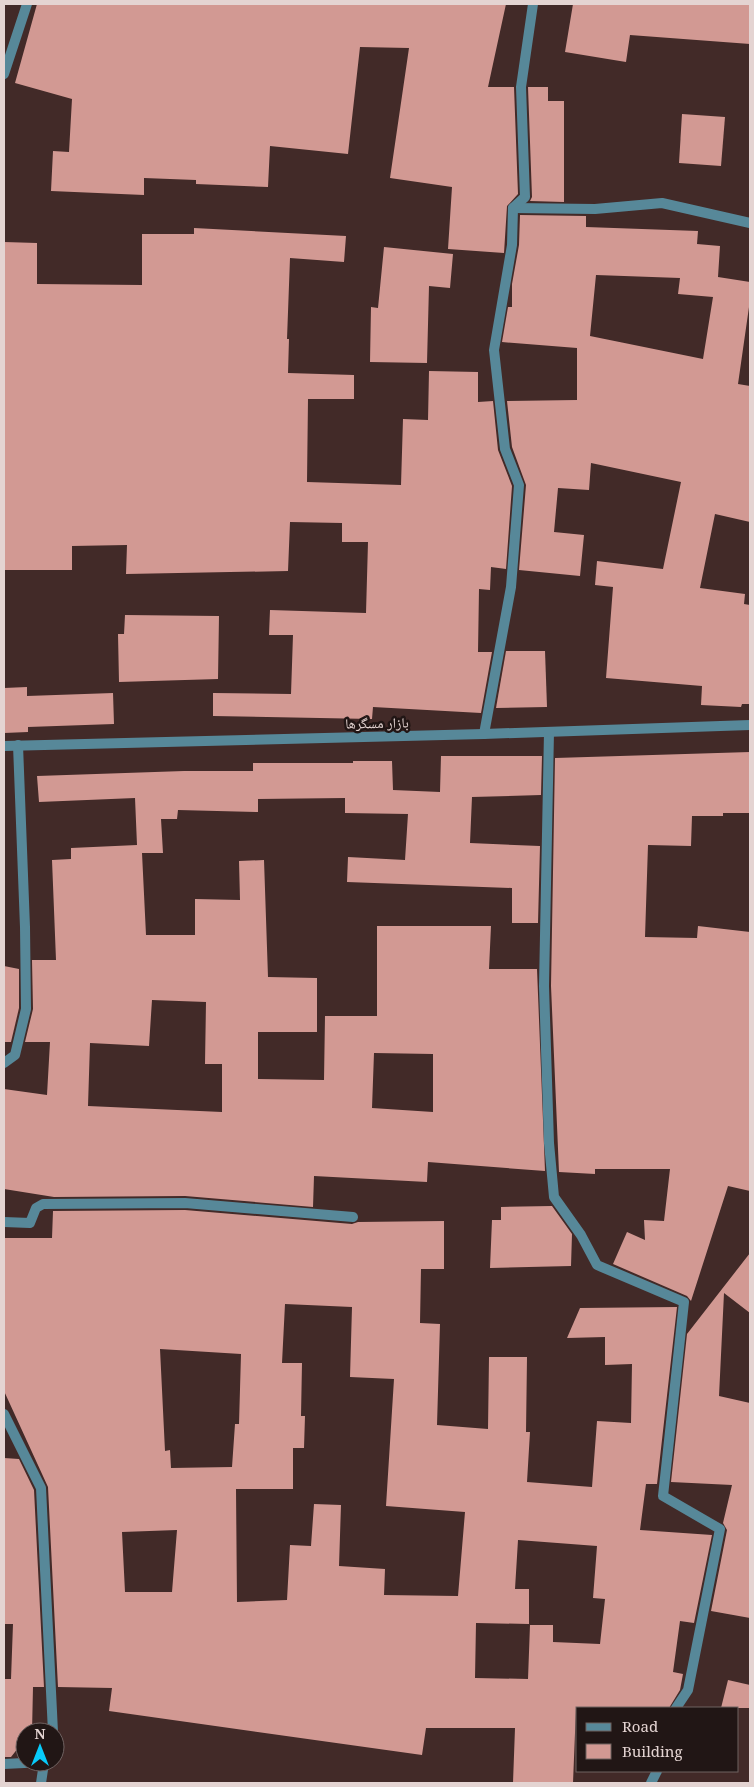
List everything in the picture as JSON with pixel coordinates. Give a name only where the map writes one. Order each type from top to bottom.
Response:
[{"type":"street","points":[[4,74],[27,4]]},
{"type":"street","points":[[484,734],[511,587],[519,485],[506,449],[494,350],[512,246],[513,208],[525,197],[521,87],[533,4]]},
{"type":"street","points":[[513,208],[595,209],[662,203],[750,223]]},
{"type":"street","name":"بازار مسگرها","points":[[4,746],[484,734],[750,725]]},
{"type":"street","points":[[549,732],[544,986],[549,1144],[554,1197],[581,1235],[597,1266],[684,1302],[663,1496],[720,1529],[688,1690],[677,1707]]},
{"type":"street","points":[[4,1063],[15,1055],[26,1009],[18,745]]},
{"type":"street","points":[[4,1222],[30,1223],[36,1208],[43,1204],[185,1202],[353,1217]]},
{"type":"street","points":[[4,1414],[41,1488],[52,1722]]},
{"type":"building","points":[[37,4],[506,4],[488,87],[514,87],[518,194],[507,206],[504,253],[448,249],[452,187],[390,178],[409,48],[360,47],[348,154],[270,146],[268,187],[196,184],[196,180],[144,178],[144,195],[51,191],[53,151],[69,152],[72,99],[15,83]]},
{"type":"building","points":[[573,4],[750,4],[750,44],[630,35],[626,62],[565,52]]},
{"type":"building","points":[[528,87],[548,87],[548,101],[564,101],[564,202],[530,201],[532,197]]},
{"type":"building","points":[[682,114],[725,117],[721,166],[679,163]]},
{"type":"building","points":[[520,215],[586,216],[586,227],[698,231],[697,244],[720,246],[718,277],[750,282],[750,300],[738,384],[750,386],[750,522],[715,514],[700,588],[745,594],[744,604],[750,605],[750,704],[742,704],[741,707],[701,705],[702,686],[606,678],[613,587],[595,585],[597,561],[663,569],[681,482],[591,463],[589,490],[558,488],[554,532],[584,535],[580,576],[519,570],[526,485],[512,447],[507,401],[577,400],[577,348],[502,342],[508,307],[512,307],[512,284],[519,245]],"holes":[[[596,275],[680,278],[678,294],[713,297],[703,359],[590,336]]]},
{"type":"building","points":[[194,228],[346,236],[344,262],[290,258],[287,339],[289,339],[288,373],[354,375],[354,399],[308,399],[307,482],[401,485],[403,419],[428,420],[429,371],[478,372],[478,402],[493,401],[498,450],[512,486],[506,569],[491,567],[490,590],[479,589],[478,652],[492,652],[481,713],[373,707],[372,719],[213,716],[213,693],[291,694],[293,635],[269,635],[270,610],[366,613],[368,542],[342,542],[342,523],[290,522],[288,571],[126,574],[127,545],[72,546],[72,570],[4,570],[4,242],[37,243],[37,284],[142,285],[142,234],[194,234]]},
{"type":"building","points":[[384,247],[453,254],[450,288],[429,286],[427,363],[370,362],[371,307],[378,308]]},
{"type":"building","points":[[125,615],[219,616],[218,679],[119,682],[118,634],[124,634]]},
{"type":"building","points":[[506,651],[545,651],[547,707],[496,708]]},
{"type":"building","points":[[27,687],[27,696],[113,693],[114,724],[28,727],[28,732],[4,733],[4,688]]},
{"type":"building","points":[[750,752],[750,813],[723,813],[723,816],[692,816],[691,846],[648,845],[645,937],[697,938],[698,926],[750,932],[750,1191],[728,1186],[691,1301],[687,1296],[613,1264],[627,1232],[645,1240],[644,1220],[664,1221],[670,1169],[595,1169],[595,1174],[559,1172],[551,986],[555,758]]},
{"type":"building","points":[[441,756],[542,756],[541,795],[472,797],[470,843],[540,846],[538,923],[512,923],[512,888],[347,882],[348,857],[405,860],[408,814],[345,813],[345,798],[258,799],[258,812],[178,810],[177,819],[161,819],[163,853],[142,853],[146,935],[195,935],[195,899],[240,900],[239,861],[264,860],[268,977],[317,978],[317,1032],[258,1032],[258,1079],[324,1080],[325,1016],[377,1016],[377,926],[491,926],[489,969],[537,969],[545,1171],[428,1162],[427,1182],[314,1176],[313,1207],[185,1196],[54,1197],[4,1189],[4,1089],[47,1095],[50,1042],[25,1042],[33,1009],[32,960],[56,960],[52,860],[71,859],[71,848],[137,845],[135,798],[39,802],[37,776],[184,771],[253,771],[253,763],[392,761],[393,790],[440,792]],"holes":[[[152,1000],[206,1002],[205,1064],[222,1064],[222,1112],[88,1106],[90,1043],[149,1046]],[[374,1053],[433,1054],[433,1112],[372,1108]]]},
{"type":"building","points":[[4,966],[19,969],[19,1008],[11,1042],[4,1042]]},
{"type":"building","points":[[552,1206],[572,1234],[571,1266],[490,1268],[492,1220],[501,1220],[501,1207]]},
{"type":"building","points":[[185,1210],[352,1224],[358,1222],[444,1221],[444,1269],[421,1269],[420,1323],[440,1324],[437,1425],[488,1429],[489,1357],[527,1357],[526,1432],[530,1432],[527,1482],[592,1487],[597,1421],[631,1423],[632,1364],[605,1365],[605,1337],[567,1338],[580,1308],[677,1307],[657,1484],[646,1484],[640,1530],[712,1535],[694,1623],[680,1621],[673,1672],[683,1674],[680,1690],[670,1707],[576,1707],[573,1783],[513,1783],[515,1728],[426,1728],[422,1755],[109,1711],[112,1688],[58,1687],[48,1487],[4,1391],[4,1238],[52,1238],[53,1211]],"holes":[[[285,1304],[352,1307],[350,1377],[394,1379],[386,1506],[465,1512],[458,1596],[384,1595],[385,1569],[339,1566],[341,1505],[314,1504],[311,1546],[290,1545],[287,1600],[237,1602],[236,1489],[293,1489],[293,1448],[304,1448],[305,1416],[301,1416],[302,1363],[282,1363]],[[160,1349],[241,1354],[239,1424],[235,1424],[232,1467],[171,1468],[170,1450],[165,1451]],[[177,1530],[172,1592],[125,1592],[122,1532]],[[518,1540],[597,1546],[593,1598],[605,1599],[600,1644],[553,1642],[553,1625],[530,1625],[528,1679],[475,1678],[476,1623],[529,1624],[529,1589],[515,1589]]]},
{"type":"building","points":[[750,1253],[750,1313],[724,1293],[719,1396],[750,1403],[750,1618],[711,1611],[727,1530],[723,1523],[732,1485],[671,1482],[687,1334]]},
{"type":"building","points":[[4,1458],[19,1459],[34,1490],[44,1687],[33,1687],[32,1722],[15,1722],[15,1752],[11,1757],[4,1757],[4,1679],[11,1679],[13,1624],[4,1624]]},
{"type":"building","points":[[728,1680],[750,1685],[750,1708],[721,1707]]}]
